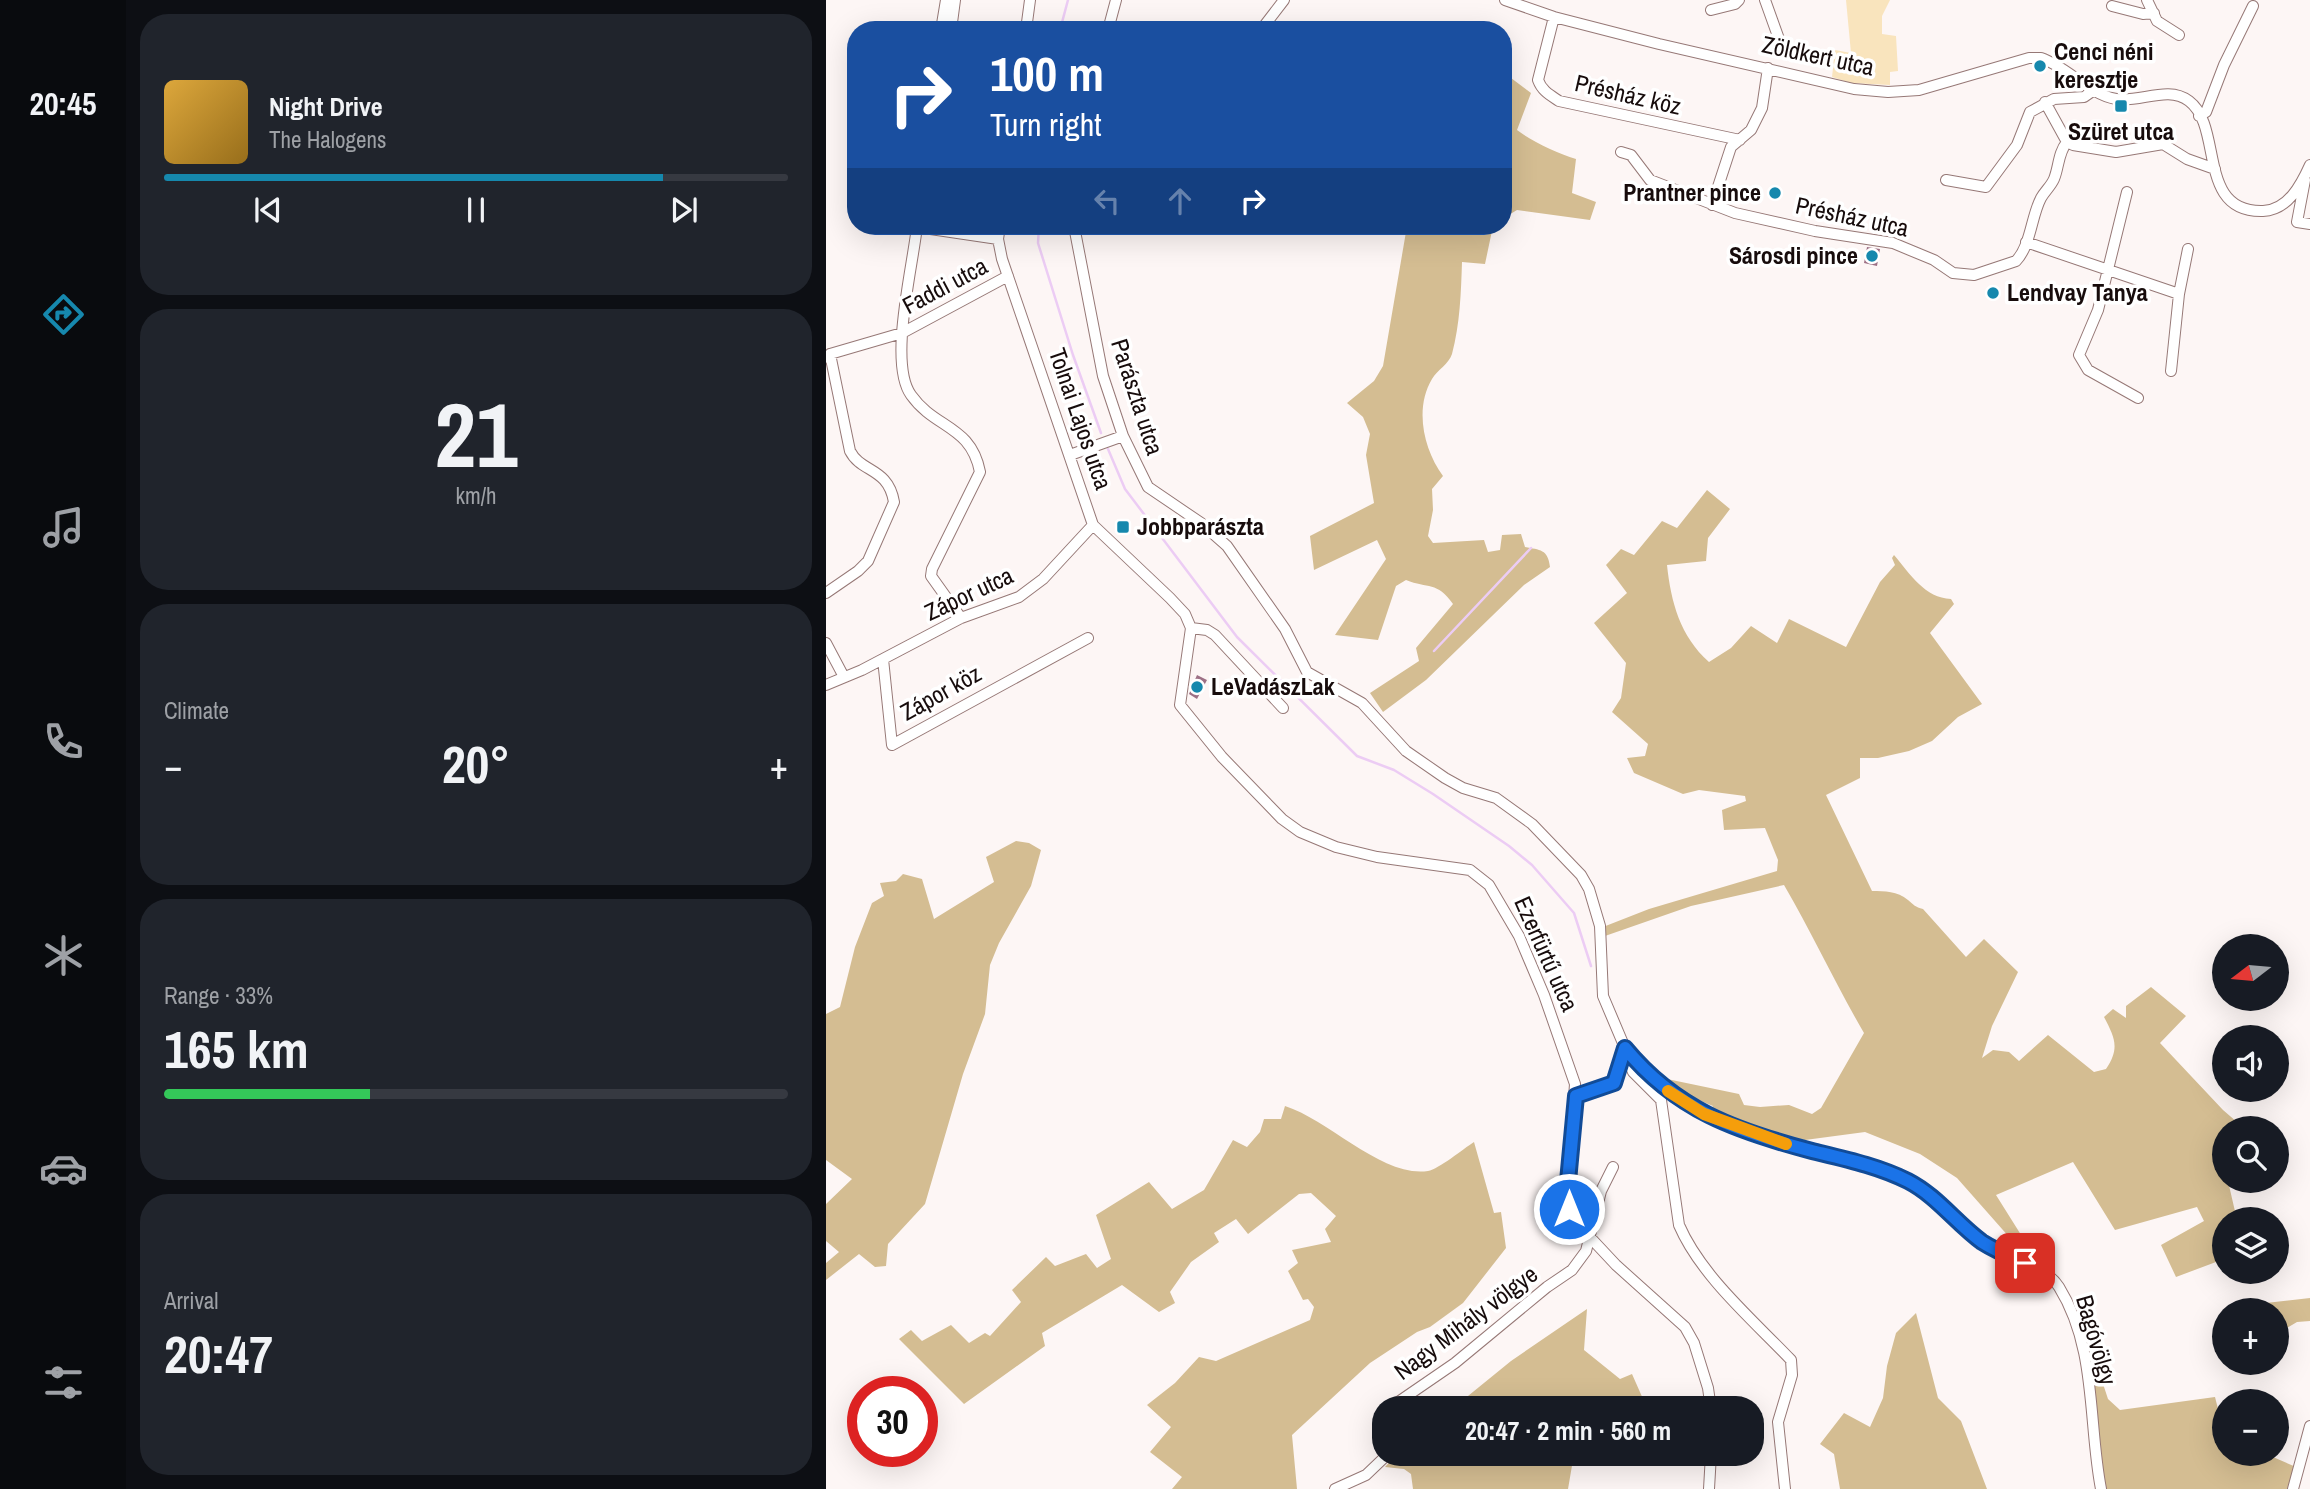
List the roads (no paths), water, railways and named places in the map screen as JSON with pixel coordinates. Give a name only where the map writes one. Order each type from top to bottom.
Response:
[{"type":"street","points":[[943,21],[946,0]]},
{"type":"street","points":[[952,21],[955,0]]},
{"type":"street","points":[[1027,21],[1030,0]]},
{"type":"street","points":[[1110,21],[1116,0]]},
{"type":"street","points":[[1268,21],[1284,0]]},
{"type":"street","name":"Zöldkert utca","points":[[1505,0],[1554,17],[1854,89],[1888,92],[1919,90],[2016,61],[2041,58],[2060,67],[2094,90],[2116,99],[2132,100],[2169,94],[2187,99],[2197,111]]},
{"type":"street","points":[[1711,10],[1735,4],[1739,0]]},
{"type":"street","points":[[1765,0],[1779,39]]},
{"type":"street","points":[[2147,0],[2157,21],[2179,35]]},
{"type":"street","points":[[2112,6],[2143,15],[2154,13]]},
{"type":"street","points":[[2253,6],[2224,65],[2206,112],[2197,111],[2215,169],[2230,200],[2240,208],[2258,211],[2271,210],[2283,204],[2294,193],[2308,169]]},
{"type":"street","name":"Présház köz","points":[[1554,17],[1538,80],[1541,87],[1559,101],[1740,140]]},
{"type":"street","points":[[1712,205],[1731,148],[1751,130],[1762,108],[1768,68]]},
{"type":"street","points":[[1946,180],[1986,187],[2017,145],[2030,112],[2045,102],[2084,97],[2094,90]]},
{"type":"street","points":[[2045,102],[2067,142],[2116,152],[2163,144],[2187,159],[2215,169]]},
{"type":"street","name":"Présház utca","points":[[1621,152],[1631,156],[1650,180],[1712,205],[1803,228],[1893,243],[1934,260],[1953,273],[1975,275],[2016,261],[2042,196],[2053,181],[2067,142]]},
{"type":"street","points":[[2308,169],[2297,222],[2310,224]]},
{"type":"street","points":[[2127,192],[2098,310],[2079,355],[2088,370],[2138,398]]},
{"type":"street","points":[[916,235],[902,333],[904,380],[911,395],[926,410],[962,435],[978,459],[980,472],[931,576],[961,618]]},
{"type":"street","points":[[973,235],[998,239]]},
{"type":"street","name":"Tolnai Lajos utca","points":[[999,235],[1008,276],[1093,525],[1170,598],[1185,614],[1191,628]]},
{"type":"street","name":"Parászta utca","points":[[1076,235],[1103,376],[1123,436],[1148,487],[1201,523],[1227,546],[1285,629],[1307,672],[1362,703],[1406,751],[1445,778],[1463,788],[1496,798],[1532,824],[1581,875],[1589,889],[1600,926],[1603,996],[1626,1053]]},
{"type":"street","points":[[2025,242],[2179,293]]},
{"type":"street","points":[[2171,371],[2179,293],[2188,249]]},
{"type":"street","name":"Faddi utca","points":[[828,357],[902,333],[1008,276]]},
{"type":"street","points":[[826,593],[859,571],[868,561],[894,502],[885,480],[853,457],[850,451],[828,357]]},
{"type":"street","points":[[1070,455],[1123,436]]},
{"type":"street","name":"Zápor utca","points":[[826,685],[961,618],[1019,597],[1043,579],[1093,525]]},
{"type":"street","points":[[1191,628],[1207,630],[1214,635],[1283,708]]},
{"type":"street","name":"Ezerfürtű utca","points":[[1191,628],[1180,705],[1222,757],[1282,819],[1300,832],[1363,854],[1470,870],[1489,884],[1519,936],[1544,995],[1575,1084],[1567,1196],[1572,1218],[1616,1265],[1690,1334],[1709,1396]]},
{"type":"street","name":"Zápor köz","points":[[883,659],[892,745],[1088,638]]},
{"type":"street","points":[[826,643],[844,677]]},
{"type":"street","points":[[1576,1096],[1614,1083],[1626,1053]]},
{"type":"street","points":[[1626,1053],[1633,1072],[1661,1100],[1679,1226],[1684,1237],[1722,1288],[1791,1360],[1792,1375],[1778,1422],[1785,1489]]},
{"type":"street","name":"Bagóvölgy","points":[[1626,1053],[1675,1097],[1704,1114],[1759,1136],[1861,1162],[1923,1190],[1984,1243],[2051,1278],[2060,1288],[2076,1329],[2089,1375],[2101,1489]]},
{"type":"street","name":"Nagy Mihály völgye","points":[[1407,1396],[1465,1356],[1547,1287],[1572,1270],[1586,1251],[1601,1191],[1613,1167]]},
{"type":"street","points":[[2293,1489],[2310,1426]]},
{"type":"street","points":[[1335,1489],[1366,1475],[1375,1466]]},
{"type":"street","points":[[1709,1489],[1710,1466]]},
{"type":"waterway","points":[[1062,21],[1068,0]]},
{"type":"waterway","points":[[1038,235],[1038,243],[1073,355],[1101,433]]},
{"type":"waterway","points":[[1108,449],[1125,489],[1237,637],[1357,756],[1394,770],[1433,794],[1532,865],[1574,913],[1591,966]]},
{"type":"waterway","points":[[1434,651],[1531,548]]},
{"type":"place","name":"Cenci néni keresztje","points":[[2040,66]]},
{"type":"place","name":"Szüret utca","points":[[2121,106]]},
{"type":"place","name":"Prantner pince","points":[[1775,193]]},
{"type":"place","name":"Sárosdi pince","points":[[1872,256]]},
{"type":"place","name":"Lendvay Tanya","points":[[1993,293]]},
{"type":"place","name":"Jobbparászta","points":[[1123,527]]},
{"type":"place","name":"LeVadászLak","points":[[1197,687]]}]
